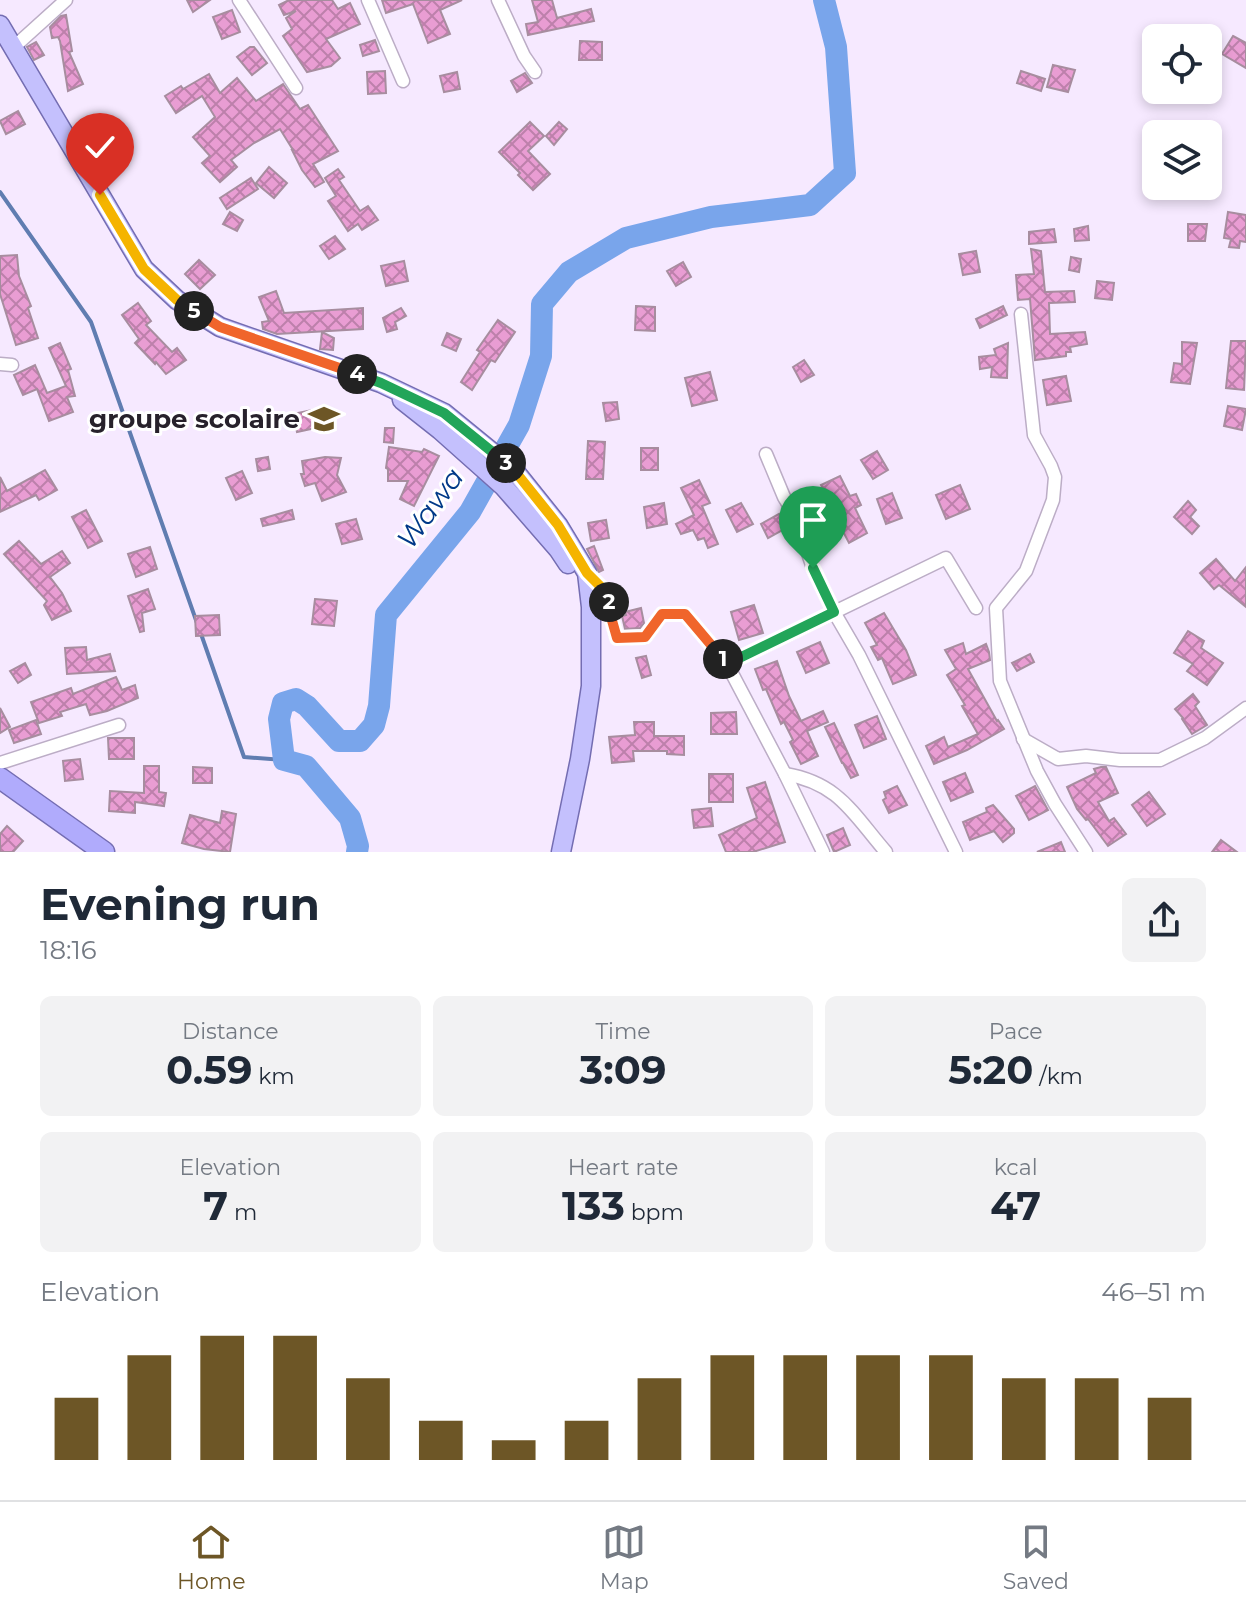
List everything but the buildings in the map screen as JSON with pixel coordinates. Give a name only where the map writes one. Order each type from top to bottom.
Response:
[{"type":"highway","points":[[0,778],[104,852]]},
{"type":"main road","points":[[0,25],[144,269],[177,300],[220,327],[381,383],[444,413],[492,463],[504,487],[558,549],[591,607]]},
{"type":"main road","points":[[492,463],[514,470],[558,525],[587,573],[591,607],[591,686],[561,852]]},
{"type":"street","points":[[14,47],[66,0]]},
{"type":"street","points":[[239,0],[296,88]]},
{"type":"street","points":[[368,0],[403,81]]},
{"type":"street","points":[[498,0],[524,56],[535,72]]},
{"type":"street","points":[[1021,314],[1034,435],[1055,477],[1053,500],[1026,571],[996,608],[1000,681],[1037,771],[1086,852]]},
{"type":"street","points":[[766,454],[795,515],[813,568],[834,612],[859,655],[956,852]]},
{"type":"street","points":[[727,664],[946,558],[976,608]]},
{"type":"street","points":[[587,573],[609,595],[609,610],[617,638],[645,637],[662,614],[685,614],[727,664],[823,852]]},
{"type":"street","points":[[1023,739],[1058,759],[1086,756],[1160,760],[1205,738],[1246,708]]},
{"type":"street","points":[[0,763],[119,725]]},
{"type":"street","points":[[785,774],[806,777],[828,789],[849,806],[886,852]]},
{"type":"waterway","name":"Wawa","points":[[357,852],[350,818],[306,766],[284,760],[279,719],[283,703],[296,699],[307,706],[339,741],[360,741],[374,725],[379,706],[386,615],[470,512],[519,425],[541,356],[542,304],[569,272],[626,238],[711,217],[810,205],[845,173],[836,47],[824,0]]},
{"type":"waterway","points":[[0,192],[91,322],[197,623]]},
{"type":"waterway","points":[[200,631],[244,757],[284,760]]},
{"type":"place","name":"groupe scolaire","points":[[324,419]]},
{"type":"route","points":[[100,195],[144,269],[177,300],[220,327],[381,383],[444,413],[469,431],[514,470],[558,525],[587,573],[609,595],[609,610],[617,638],[645,637],[662,614],[685,614],[727,664],[834,612],[813,568]]}]
